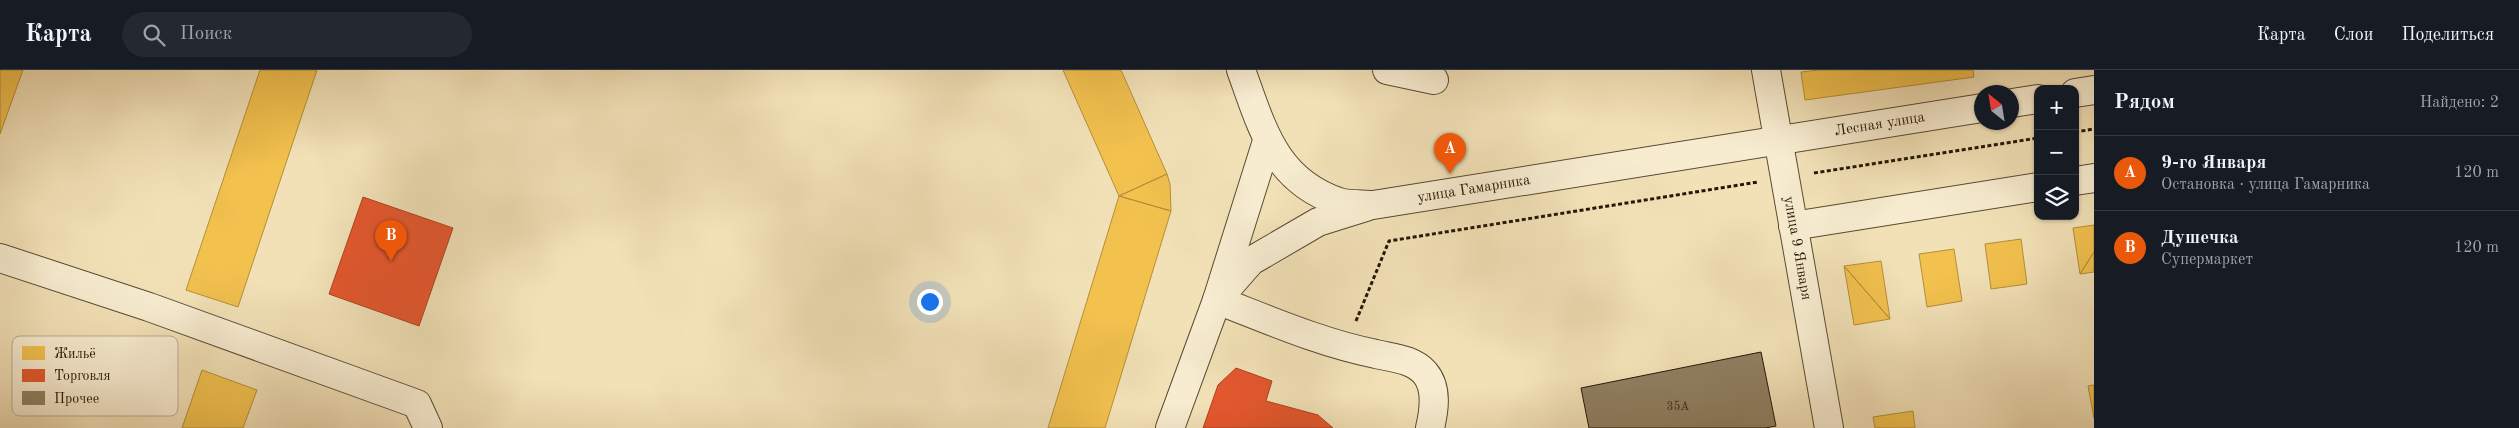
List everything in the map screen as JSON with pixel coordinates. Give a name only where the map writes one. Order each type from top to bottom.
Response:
[{"type":"street","name":"улица Гамарника","points":[[1241,70],[1267,141],[1285,168],[1310,189],[1340,202],[1373,205],[1778,141]]},
{"type":"street","points":[[1387,70],[1434,80]]},
{"type":"street","name":"улица 9 Января","points":[[1766,70],[1829,428]]},
{"type":"street","points":[[2079,92],[2094,90]]},
{"type":"street","points":[[2019,102],[2034,100]]},
{"type":"street","name":"Лесная улица","points":[[1778,141],[1974,109]]},
{"type":"street","points":[[1170,428],[1217,300],[1267,141]]},
{"type":"street","points":[[2079,180],[2094,178]]},
{"type":"street","points":[[1793,226],[2034,188]]},
{"type":"street","points":[[1217,300],[1251,261],[1318,222],[1373,205]]},
{"type":"street","points":[[0,258],[149,307],[416,404],[428,428]]},
{"type":"street","points":[[1217,300],[1345,348],[1405,360],[1420,368],[1430,382],[1434,395],[1434,410],[1430,428]]},
{"type":"path","points":[[2079,131],[2094,129]]},
{"type":"path","points":[[1345,348],[1388,240],[2034,139]]},
{"type":"building: Жильё","points":[[0,70],[23,70],[0,134]]},
{"type":"building: Жильё","points":[[260,70],[317,70],[238,307],[186,290]]},
{"type":"building: Жильё","points":[[1063,70],[1121,70],[1167,174],[1119,196]]},
{"type":"building: Жильё","points":[[1819,70],[1973,70],[1974,77],[1805,100],[1801,72]]},
{"type":"building: Жильё","points":[[1167,174],[1170,184],[1171,211],[1119,196]]},
{"type":"building: Жильё","points":[[1119,196],[1171,211],[1105,428],[1048,428]]},
{"type":"building: Жильё","points":[[2094,225],[2094,252],[2080,274],[2073,228]]},
{"type":"building: Жильё","points":[[2021,239],[2027,284],[1991,289],[1985,244]]},
{"type":"building: Жильё","points":[[1954,249],[1962,301],[1927,307],[1919,254]]},
{"type":"building: Жильё","points":[[2094,252],[2094,272],[2080,274]]},
{"type":"building: Жильё","points":[[1881,261],[1890,319],[1844,266]]},
{"type":"building: Жильё","points":[[1844,266],[1890,319],[1854,325]]},
{"type":"building: Жильё","points":[[202,370],[257,390],[243,428],[182,428]]},
{"type":"building: Жильё","points":[[2094,385],[2094,418],[2088,386]]},
{"type":"building: Жильё","points":[[1913,411],[1915,428],[1875,428],[1873,417]]},
{"type":"building: Торговля","points":[[363,197],[453,228],[419,326],[329,294]]},
{"type":"building: Торговля","points":[[1236,368],[1272,381],[1266,401],[1318,415],[1333,428],[1203,428],[1218,385]]},
{"type":"building: Прочее","points":[[1761,352],[1776,426],[1765,428],[1589,428],[1581,388]]},
{"type":"place","name":"9-го Января","points":[[1450,174]]},
{"type":"place","name":"Душечка","points":[[391,261]]}]
